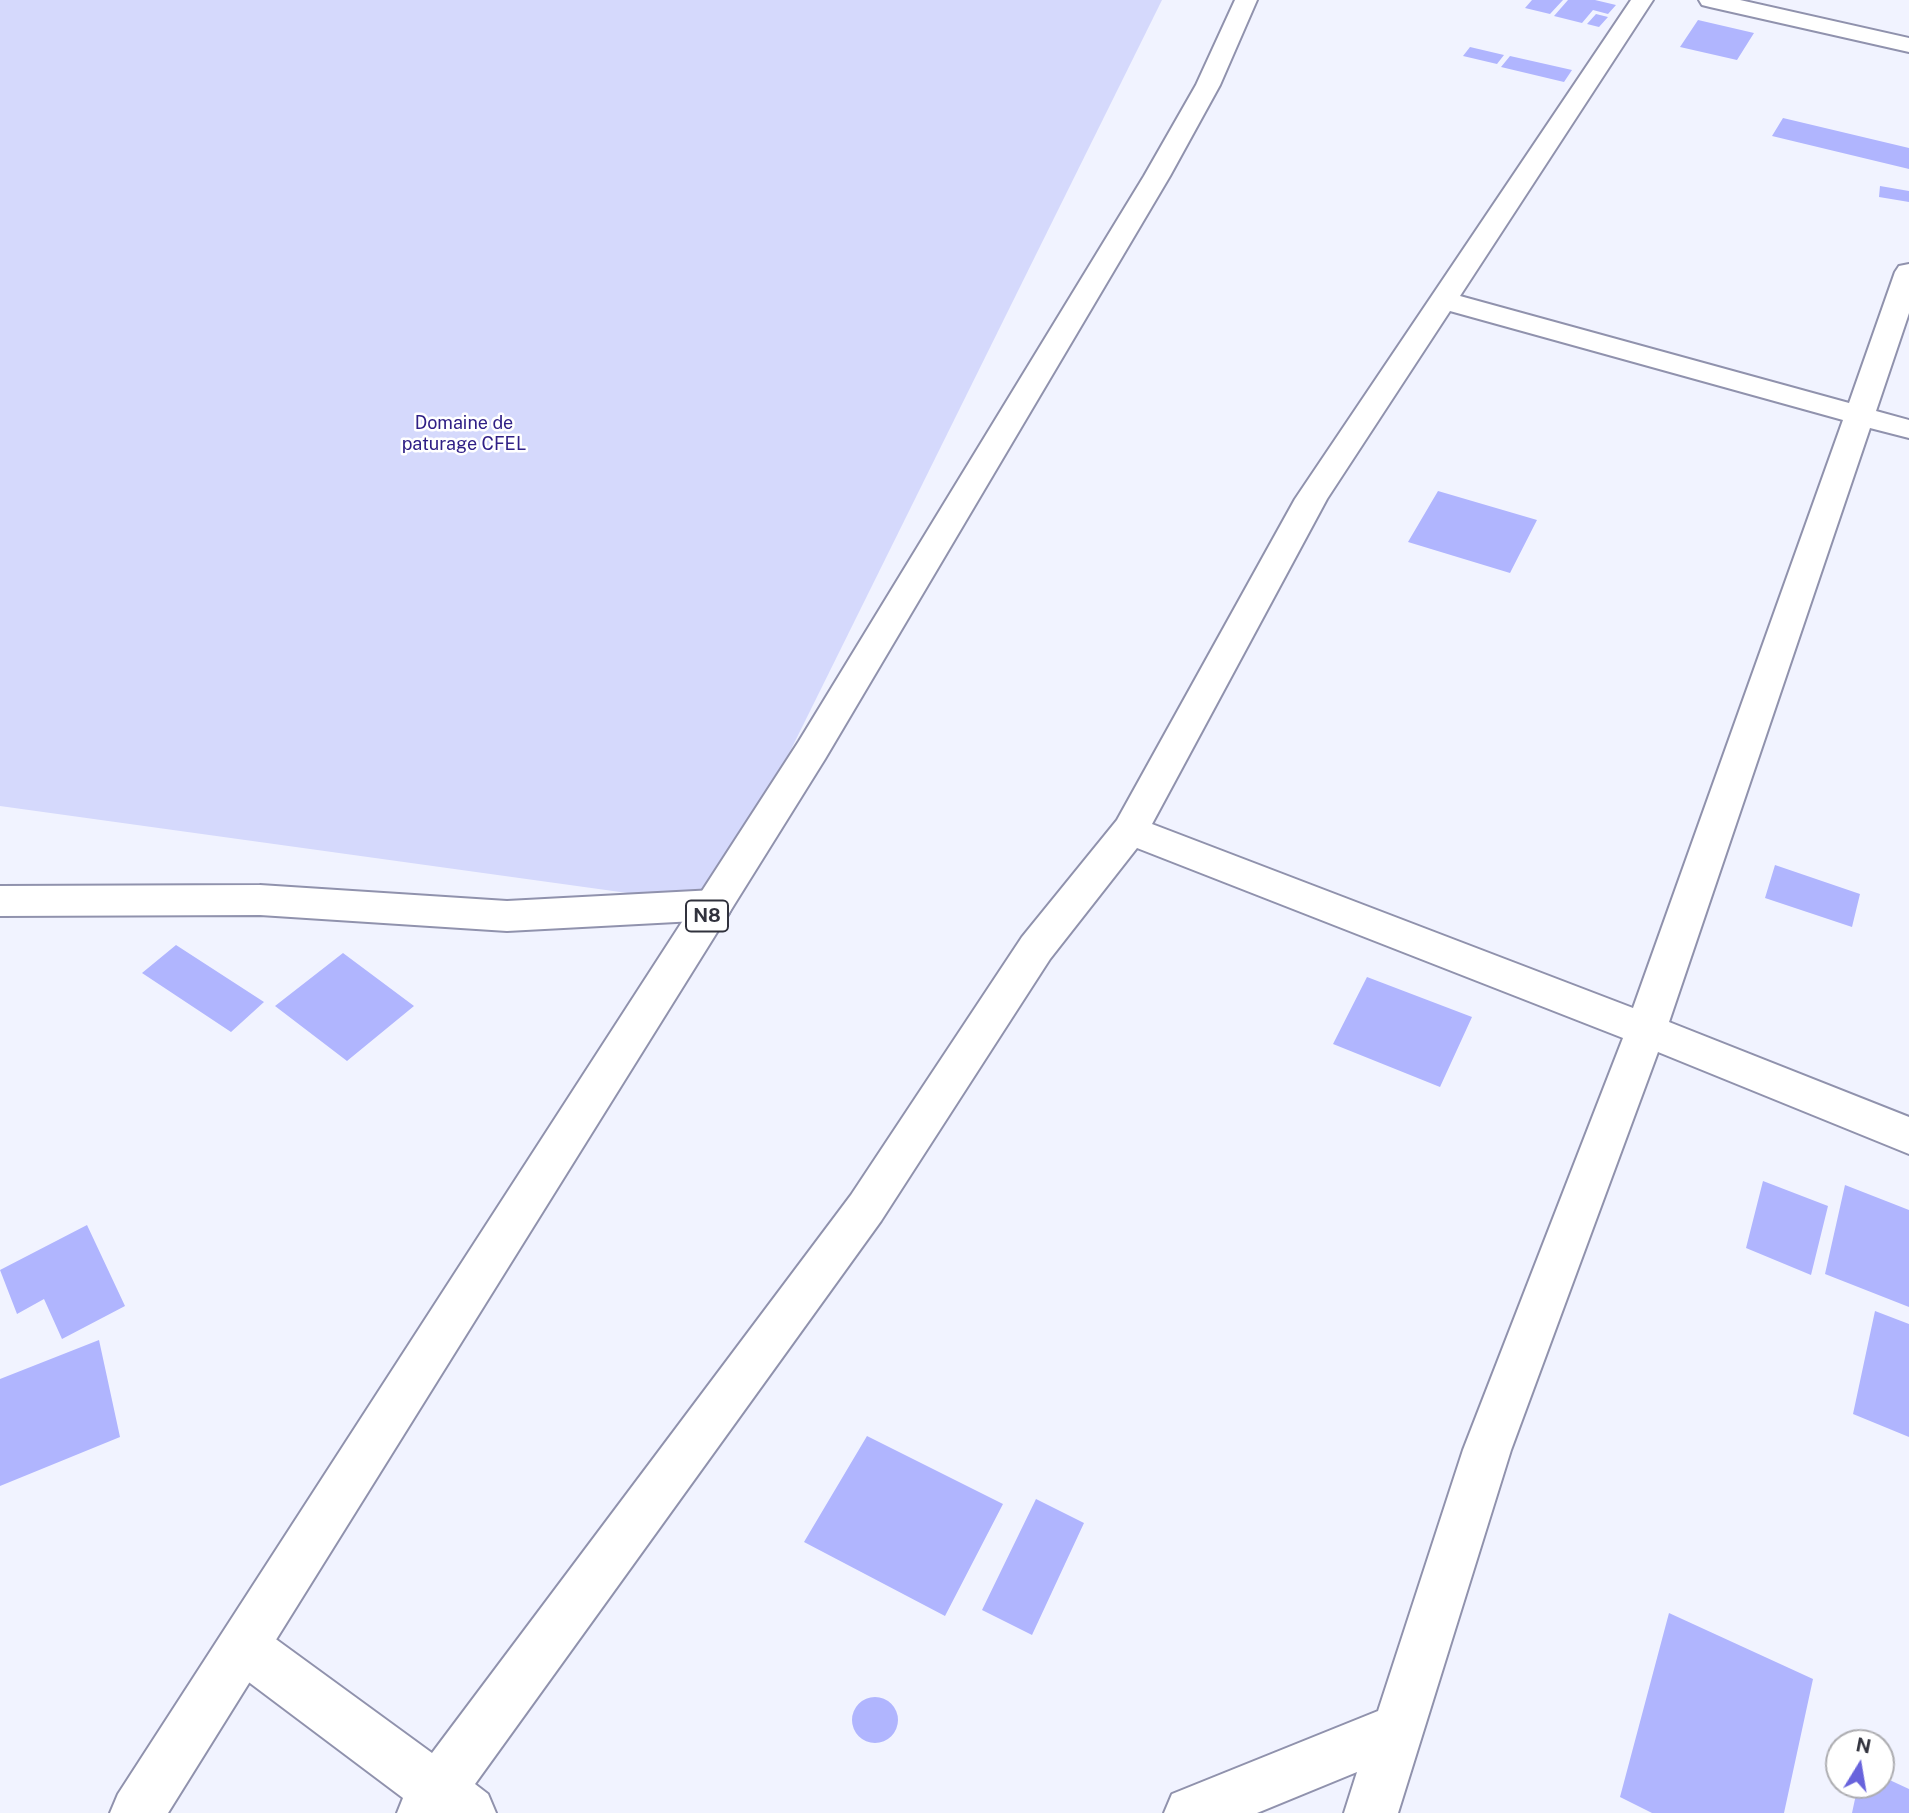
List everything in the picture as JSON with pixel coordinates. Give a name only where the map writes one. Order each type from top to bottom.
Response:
[{"type":"street","name":"N8","points":[[137,1813],[819,738],[1157,176],[1208,85],[1246,0]]},
{"type":"street","points":[[244,1647],[444,1805],[866,1208],[1036,948],[1130,830],[1311,499],[1642,0]]},
{"type":"street","points":[[1710,0],[1909,45]]},
{"type":"street","points":[[1371,1813],[1487,1450],[1646,1030],[1909,272]]},
{"type":"street","points":[[1443,300],[1909,429]]},
{"type":"street","points":[[1130,830],[1646,1030],[1909,1136]]},
{"type":"street","points":[[0,901],[260,900],[507,916],[714,905]]},
{"type":"street","points":[[1191,1813],[1398,1729]]},
{"type":"green space","name":"Domaine de paturage CFEL","points":[[0,0],[1162,0],[714,905],[0,806]]},
{"type":"building","points":[[1532,0],[1563,0],[1550,14],[1525,8]]},
{"type":"building","points":[[1568,0],[1595,0],[1616,5],[1608,14],[1593,10],[1582,23],[1554,16]]},
{"type":"building","points":[[1596,14],[1608,17],[1599,27],[1587,24]]},
{"type":"building","points":[[1698,20],[1754,33],[1737,60],[1680,47]]},
{"type":"building","points":[[1470,47],[1504,55],[1497,64],[1463,56]]},
{"type":"building","points":[[1510,56],[1572,70],[1564,82],[1501,67]]},
{"type":"building","points":[[1783,118],[1909,148],[1909,169],[1772,136]]},
{"type":"building","points":[[1880,186],[1909,191],[1909,202],[1879,197]]},
{"type":"building","points":[[1438,491],[1537,520],[1510,573],[1408,542]]},
{"type":"building","points":[[1775,865],[1860,894],[1852,927],[1765,898]]},
{"type":"building","points":[[176,945],[264,1002],[231,1032],[142,973]]},
{"type":"building","points":[[343,953],[414,1006],[347,1061],[275,1006]]},
{"type":"building","points":[[1367,977],[1472,1017],[1440,1087],[1333,1044]]},
{"type":"building","points":[[1763,1181],[1828,1206],[1811,1275],[1746,1248]]},
{"type":"building","points":[[1845,1185],[1909,1210],[1909,1307],[1825,1274]]},
{"type":"building","points":[[87,1225],[125,1306],[62,1339],[44,1299],[17,1314],[0,1270]]},
{"type":"building","points":[[1875,1311],[1909,1324],[1909,1437],[1853,1414]]},
{"type":"building","points":[[99,1340],[120,1437],[0,1486],[0,1379]]},
{"type":"building","points":[[867,1436],[1003,1504],[945,1616],[804,1542]]},
{"type":"building","points":[[1036,1499],[1084,1523],[1032,1635],[982,1610]]},
{"type":"building","points":[[1669,1613],[1813,1679],[1784,1813],[1652,1813],[1620,1797]]},
{"type":"building","points":[[875,1697],[891,1704],[898,1720],[891,1736],[875,1743],[859,1736],[852,1720],[859,1704]]},
{"type":"building","points":[[1895,1782],[1909,1789],[1909,1813],[1852,1813],[1855,1799],[1895,1799]]}]
